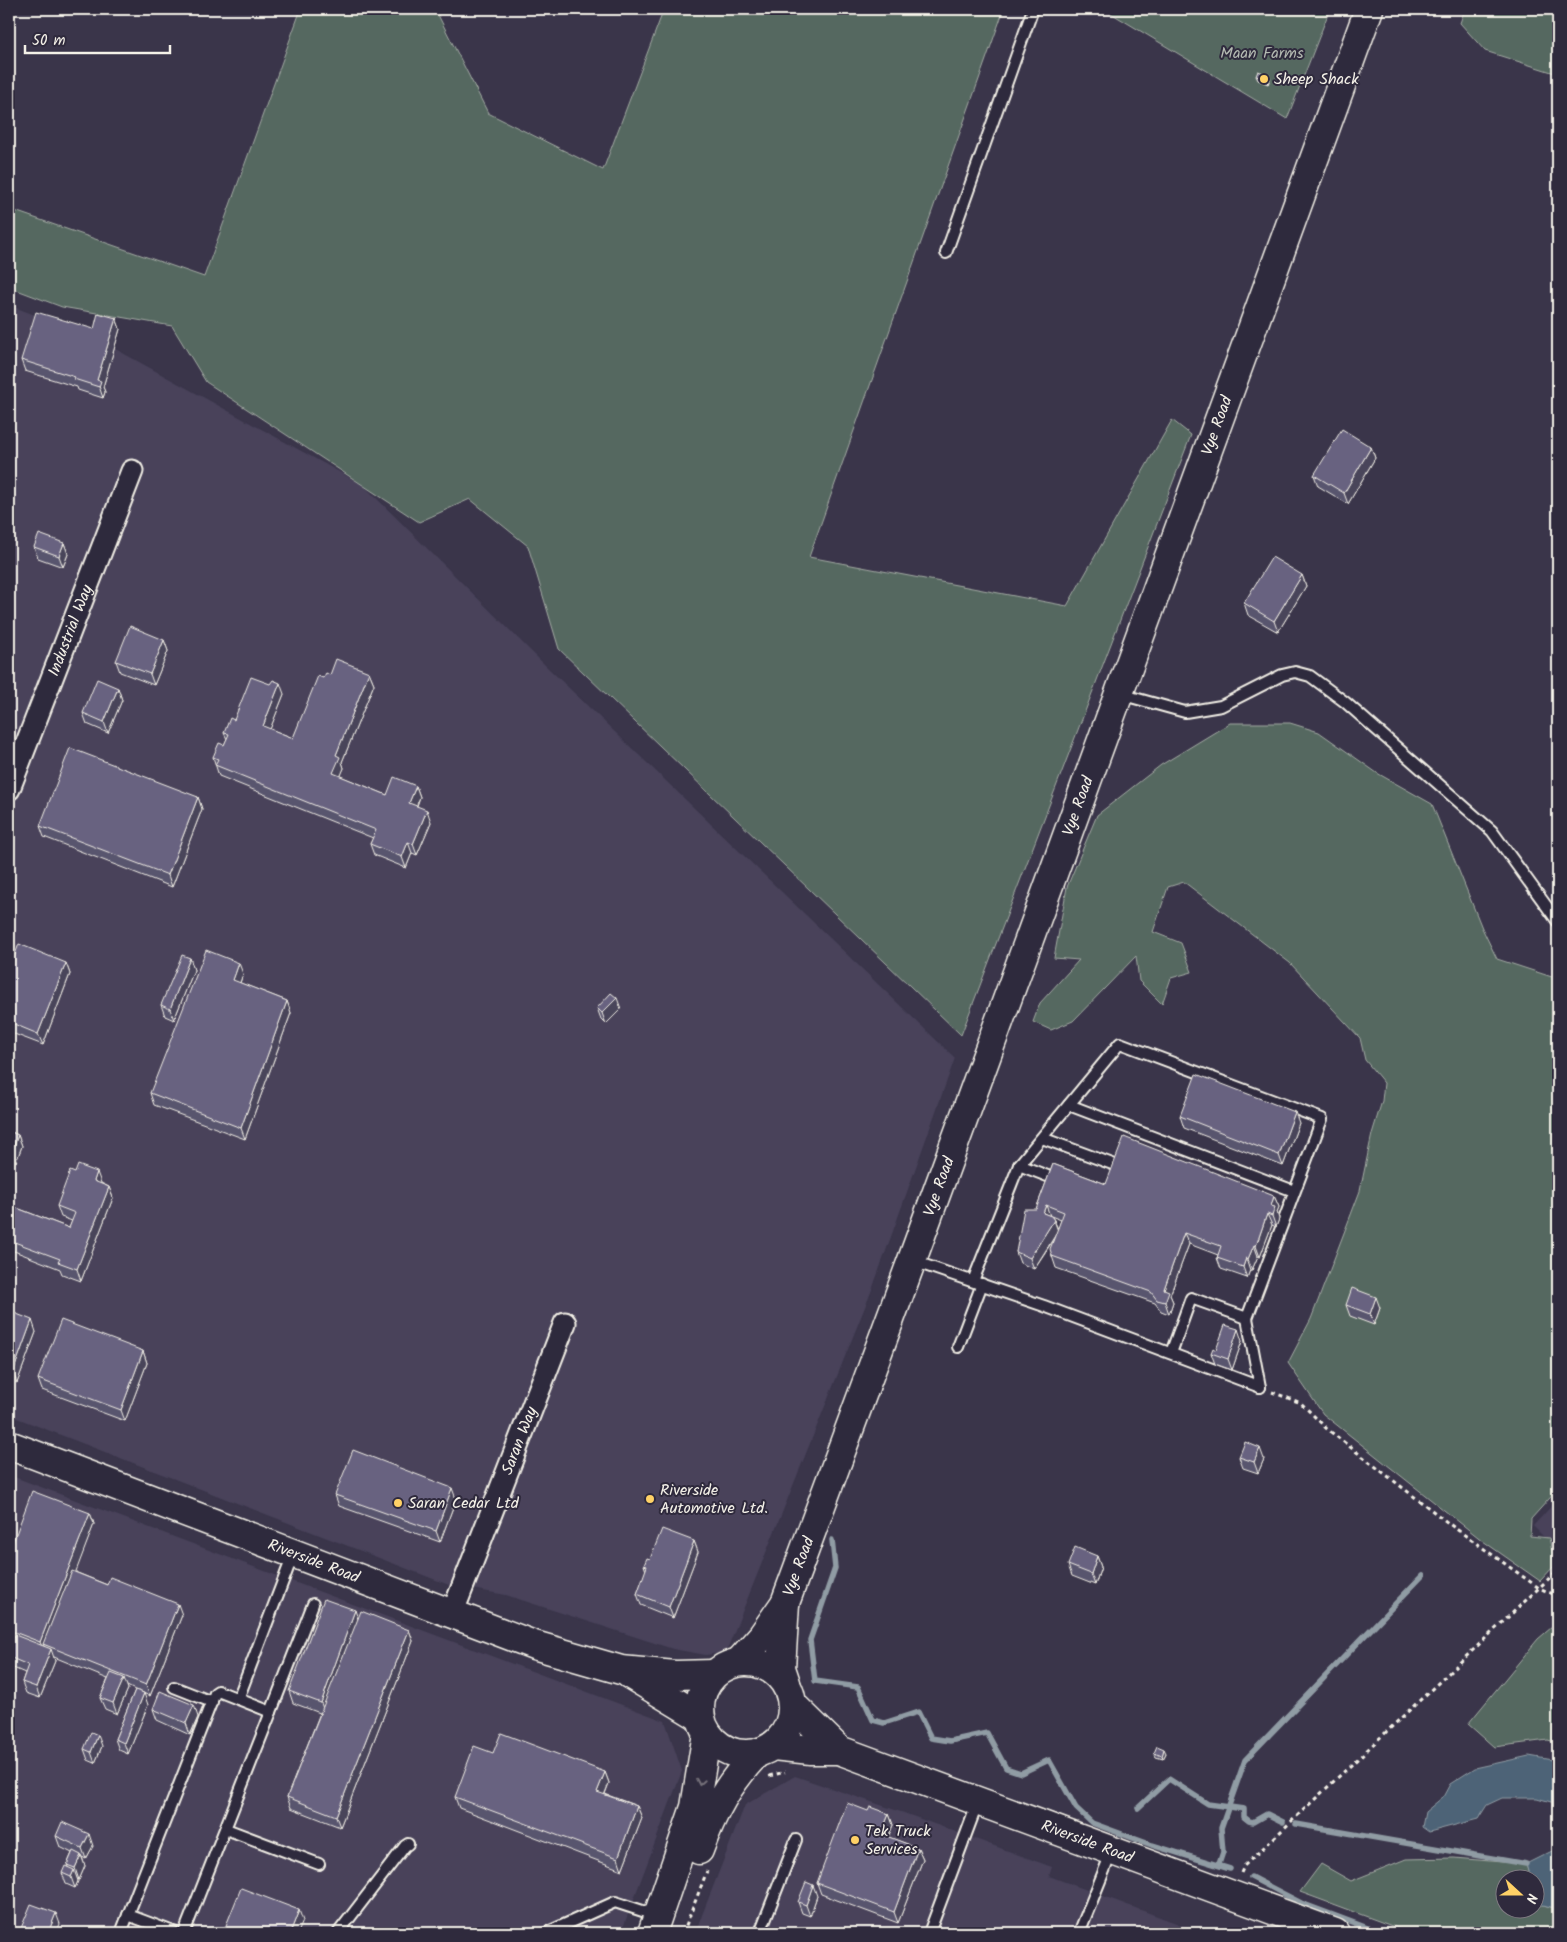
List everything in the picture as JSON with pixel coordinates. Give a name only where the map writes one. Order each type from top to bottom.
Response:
[{"type":"main road","name":"Vye Road","points":[[739,1662],[762,1636],[785,1604],[1369,9]]},
{"type":"main road","name":"Riverside Road","points":[[9,1445],[534,1645],[621,1670],[675,1674],[714,1674]]},
{"type":"main road","name":"Vye Road","points":[[785,1604],[781,1668],[789,1694]]},
{"type":"main road","points":[[739,1662],[755,1662],[770,1668],[789,1694],[791,1720],[784,1735],[765,1759],[729,1785],[714,1810],[660,1927],[695,1807],[704,1725],[700,1702],[704,1687],[714,1674],[725,1666],[739,1662]]},
{"type":"main road","name":"Riverside Road","points":[[621,1670],[667,1696],[704,1725]]},
{"type":"main road","name":"Riverside Road","points":[[789,1694],[840,1750]]},
{"type":"main road","points":[[704,1725],[716,1744],[728,1751],[765,1759]]},
{"type":"main road","name":"Riverside Road","points":[[765,1759],[811,1750],[840,1750],[1231,1895],[1305,1928],[1335,1933]]},
{"type":"street","name":"Industrial Way","points":[[9,789],[132,471]]},
{"type":"street","name":"Saran Way","points":[[452,1614],[565,1323]]},
{"type":"lane","points":[[946,253],[1033,9]]},
{"type":"lane","points":[[1119,694],[1184,712],[1221,706],[1282,675],[1295,672],[1310,676],[1345,702],[1492,832],[1558,922]]},
{"type":"lane","points":[[958,1347],[977,1283],[1019,1165],[1120,1043],[1322,1119],[1246,1318],[1260,1387]]},
{"type":"lane","points":[[1069,1105],[1294,1191]]},
{"type":"lane","points":[[1042,1138],[1115,1165]]},
{"type":"lane","points":[[1019,1165],[1050,1177]]},
{"type":"lane","points":[[912,1260],[1260,1387]]},
{"type":"lane","points":[[1171,1353],[1191,1298],[1246,1318]]},
{"type":"lane","points":[[238,1699],[294,1553]]},
{"type":"lane","points":[[184,1933],[313,1604]]},
{"type":"lane","points":[[174,1687],[212,1702]]},
{"type":"lane","points":[[121,1933],[215,1693],[218,1692],[271,1712]]},
{"type":"lane","points":[[929,1933],[979,1801]]},
{"type":"lane","points":[[226,1829],[319,1864]]},
{"type":"lane","points":[[763,1932],[796,1840]]},
{"type":"lane","points":[[338,1933],[408,1844]]},
{"type":"lane","points":[[1079,1933],[1113,1850]]},
{"type":"lane","points":[[546,1933],[615,1902],[660,1927]]},
{"type":"lane","points":[[128,1915],[176,1933]]},
{"type":"path","points":[[1260,1387],[1301,1403],[1335,1435],[1452,1526],[1539,1588],[1558,1596]]},
{"type":"path","points":[[1231,1895],[1244,1866],[1558,1570]]},
{"type":"path","points":[[765,1759],[776,1773],[792,1772]]},
{"type":"path","points":[[683,1933],[702,1889],[710,1864]]},
{"type":"shaded area","points":[[9,305],[99,340],[363,485],[547,667],[955,1058],[873,1287],[726,1652],[706,1655],[673,1649],[506,1595],[449,1585],[9,1415]]},
{"type":"shaded area","points":[[9,1475],[665,1721],[682,1771],[621,1933],[9,1933]]},
{"type":"shaded area","points":[[1558,1499],[1558,1551],[1533,1526]]},
{"type":"shaded area","name":"Tek Truck Services","points":[[795,1776],[904,1813],[1052,1867],[1049,1876],[1203,1933],[695,1933],[745,1805]]},
{"type":"green space","points":[[301,9],[435,9],[488,113],[603,170],[664,9],[1004,9],[809,557],[1067,606],[1172,420],[1191,435],[961,1035],[559,649],[528,546],[470,499],[419,522],[206,382],[172,326],[62,307],[9,287],[9,209],[204,277]]},
{"type":"green space","name":"Maan Farms","points":[[1104,9],[1330,9],[1287,119]]},
{"type":"green space","points":[[1465,9],[1558,9],[1558,74],[1485,51],[1460,23]]},
{"type":"green space","points":[[1230,723],[1290,723],[1319,732],[1377,773],[1432,804],[1482,928],[1497,959],[1558,979],[1558,1489],[1531,1519],[1530,1536],[1549,1538],[1555,1565],[1540,1581],[1483,1541],[1323,1414],[1288,1363],[1311,1319],[1360,1191],[1372,1134],[1382,1101],[1384,1083],[1365,1060],[1360,1038],[1290,963],[1184,882],[1168,887],[1153,932],[1181,943],[1192,972],[1171,978],[1162,1004],[1139,981],[1136,956],[1073,1021],[1051,1030],[1033,1022],[1040,1003],[1079,960],[1054,958],[1067,887],[1097,815],[1161,765]]},
{"type":"green space","points":[[1558,1622],[1558,1743],[1548,1740],[1494,1747],[1468,1724],[1538,1639]]},
{"type":"green space","points":[[1454,1858],[1526,1864],[1528,1870],[1494,1870],[1494,1920],[1544,1920],[1544,1905],[1558,1909],[1558,1933],[1411,1933],[1300,1892],[1321,1864],[1351,1881],[1406,1859]]},
{"type":"water","points":[[1529,1756],[1558,1761],[1558,1804],[1537,1798],[1502,1798],[1487,1805],[1478,1819],[1429,1832],[1422,1827],[1425,1812],[1443,1797],[1450,1784],[1475,1768]]},
{"type":"water","points":[[1558,1848],[1558,1909],[1544,1905],[1544,1870],[1528,1870],[1526,1864]]},
{"type":"building","points":[[1258,71],[1269,75],[1267,80],[1256,76]]},
{"type":"building","points":[[36,312],[94,329],[98,313],[116,318],[97,380],[101,381],[99,387],[74,379],[75,377],[21,360]]},
{"type":"building","points":[[1342,429],[1371,447],[1344,493],[1314,475]]},
{"type":"building","points":[[39,534],[64,543],[59,556],[34,547]]},
{"type":"building","points":[[1272,557],[1302,575],[1274,621],[1244,603]]},
{"type":"building","points":[[130,626],[164,640],[150,674],[116,661]]},
{"type":"building","points":[[336,659],[369,672],[336,755],[340,757],[333,773],[387,795],[394,777],[416,786],[409,803],[427,810],[413,844],[408,842],[402,857],[370,844],[376,830],[215,765],[218,759],[213,757],[219,743],[224,745],[229,734],[224,733],[230,718],[234,720],[251,677],[270,684],[273,680],[280,683],[263,726],[293,738],[318,676],[323,678],[326,673],[330,675]]},
{"type":"building","points":[[97,679],[118,688],[104,722],[83,713]]},
{"type":"building","points":[[70,748],[198,797],[168,875],[40,826]]},
{"type":"building","points":[[19,944],[66,963],[38,1034],[9,1022],[9,970]]},
{"type":"building","points":[[206,950],[239,963],[233,980],[287,1001],[241,1128],[150,1093]]},
{"type":"building","points":[[182,955],[190,958],[170,1009],[161,1005]]},
{"type":"building","points":[[611,993],[617,998],[602,1013],[597,1008]]},
{"type":"building","points":[[1196,1074],[1295,1112],[1279,1155],[1180,1116]]},
{"type":"building","points":[[9,1131],[18,1135],[12,1151],[9,1149]]},
{"type":"building","points":[[1124,1137],[1274,1196],[1271,1206],[1275,1207],[1272,1216],[1267,1214],[1256,1246],[1254,1245],[1243,1267],[1217,1258],[1221,1246],[1184,1233],[1164,1289],[1169,1291],[1165,1302],[1157,1300],[1151,1292],[1052,1256],[1050,1249],[1064,1212],[1046,1205],[1043,1213],[1051,1216],[1054,1220],[1030,1258],[1016,1252],[1024,1209],[1036,1209],[1053,1164],[1106,1184]]},
{"type":"building","points":[[78,1165],[97,1172],[94,1181],[109,1187],[77,1269],[58,1262],[60,1259],[9,1240],[9,1205],[69,1228],[75,1213],[57,1206],[70,1171],[75,1173]]},
{"type":"building","points":[[1352,1288],[1376,1297],[1370,1314],[1346,1305]]},
{"type":"building","points":[[9,1311],[32,1320],[13,1372],[9,1370]]},
{"type":"building","points":[[61,1320],[143,1351],[121,1410],[38,1379]]},
{"type":"building","points":[[1225,1325],[1238,1329],[1228,1359],[1211,1353],[1213,1348],[1216,1350]]},
{"type":"building","points":[[1245,1442],[1260,1448],[1254,1462],[1239,1457]]},
{"type":"building","name":"Saran Cedar Ltd","points":[[353,1450],[452,1488],[436,1531],[335,1495]]},
{"type":"building","points":[[32,1491],[90,1513],[40,1642],[9,1630],[9,1553]]},
{"type":"building","points":[[662,1529],[694,1541],[669,1607],[637,1594],[647,1566],[644,1565],[647,1558],[650,1559]]},
{"type":"building","points":[[1075,1547],[1097,1556],[1091,1574],[1068,1565]]},
{"type":"building","points":[[72,1571],[107,1585],[110,1577],[178,1604],[146,1685],[43,1644]]},
{"type":"building","points":[[324,1599],[355,1610],[321,1703],[289,1691]]},
{"type":"building","points":[[361,1611],[409,1630],[336,1816],[287,1797]]},
{"type":"building","points":[[15,1635],[51,1649],[36,1687],[22,1682],[28,1665],[9,1657]]},
{"type":"building","points":[[111,1673],[124,1678],[113,1703],[100,1698]]},
{"type":"building","points":[[135,1690],[144,1693],[124,1743],[115,1739]]},
{"type":"building","points":[[160,1691],[194,1705],[186,1723],[153,1709]]},
{"type":"building","points":[[91,1732],[98,1735],[91,1752],[84,1749]]},
{"type":"building","points":[[501,1733],[605,1772],[597,1792],[637,1806],[618,1858],[455,1797],[474,1746],[493,1753]]},
{"type":"building","points":[[1157,1746],[1164,1749],[1162,1756],[1154,1753]]},
{"type":"building","points":[[847,1803],[868,1811],[870,1807],[889,1814],[881,1834],[918,1848],[894,1912],[817,1883]]},
{"type":"building","points":[[62,1822],[89,1834],[82,1848],[56,1836]]},
{"type":"building","points":[[73,1851],[81,1855],[75,1868],[67,1865]]},
{"type":"building","points":[[65,1866],[74,1870],[71,1877],[62,1873]]},
{"type":"building","points":[[806,1882],[813,1885],[806,1905],[798,1902]]},
{"type":"building","points":[[241,1888],[299,1910],[290,1933],[223,1933]]},
{"type":"building","points":[[31,1904],[56,1913],[48,1933],[19,1933]]},
{"type":"waterway","points":[[832,1540],[835,1568],[810,1640],[815,1681],[858,1687],[873,1720],[884,1723],[918,1712],[931,1738],[950,1741],[987,1733],[1006,1768],[1021,1773],[1049,1760],[1076,1808],[1092,1823],[1152,1845],[1230,1869]]},
{"type":"waterway","points":[[1219,1864],[1223,1852],[1221,1828],[1245,1760],[1423,1575]]},
{"type":"waterway","points":[[1138,1808],[1169,1779],[1208,1804],[1244,1809],[1244,1817],[1249,1821],[1253,1822],[1267,1814],[1283,1822]]},
{"type":"waterway","points":[[1296,1824],[1526,1864]]},
{"type":"waterway","points":[[1251,1877],[1301,1903],[1381,1933]]},
{"type":"place","name":"Sheep Shack","points":[[1264,79]]},
{"type":"place","name":"Riverside Automotive Ltd.","points":[[650,1499]]},
{"type":"place","name":"Saran Cedar Ltd","points":[[398,1503]]},
{"type":"place","name":"Tek Truck Services","points":[[855,1840]]}]
